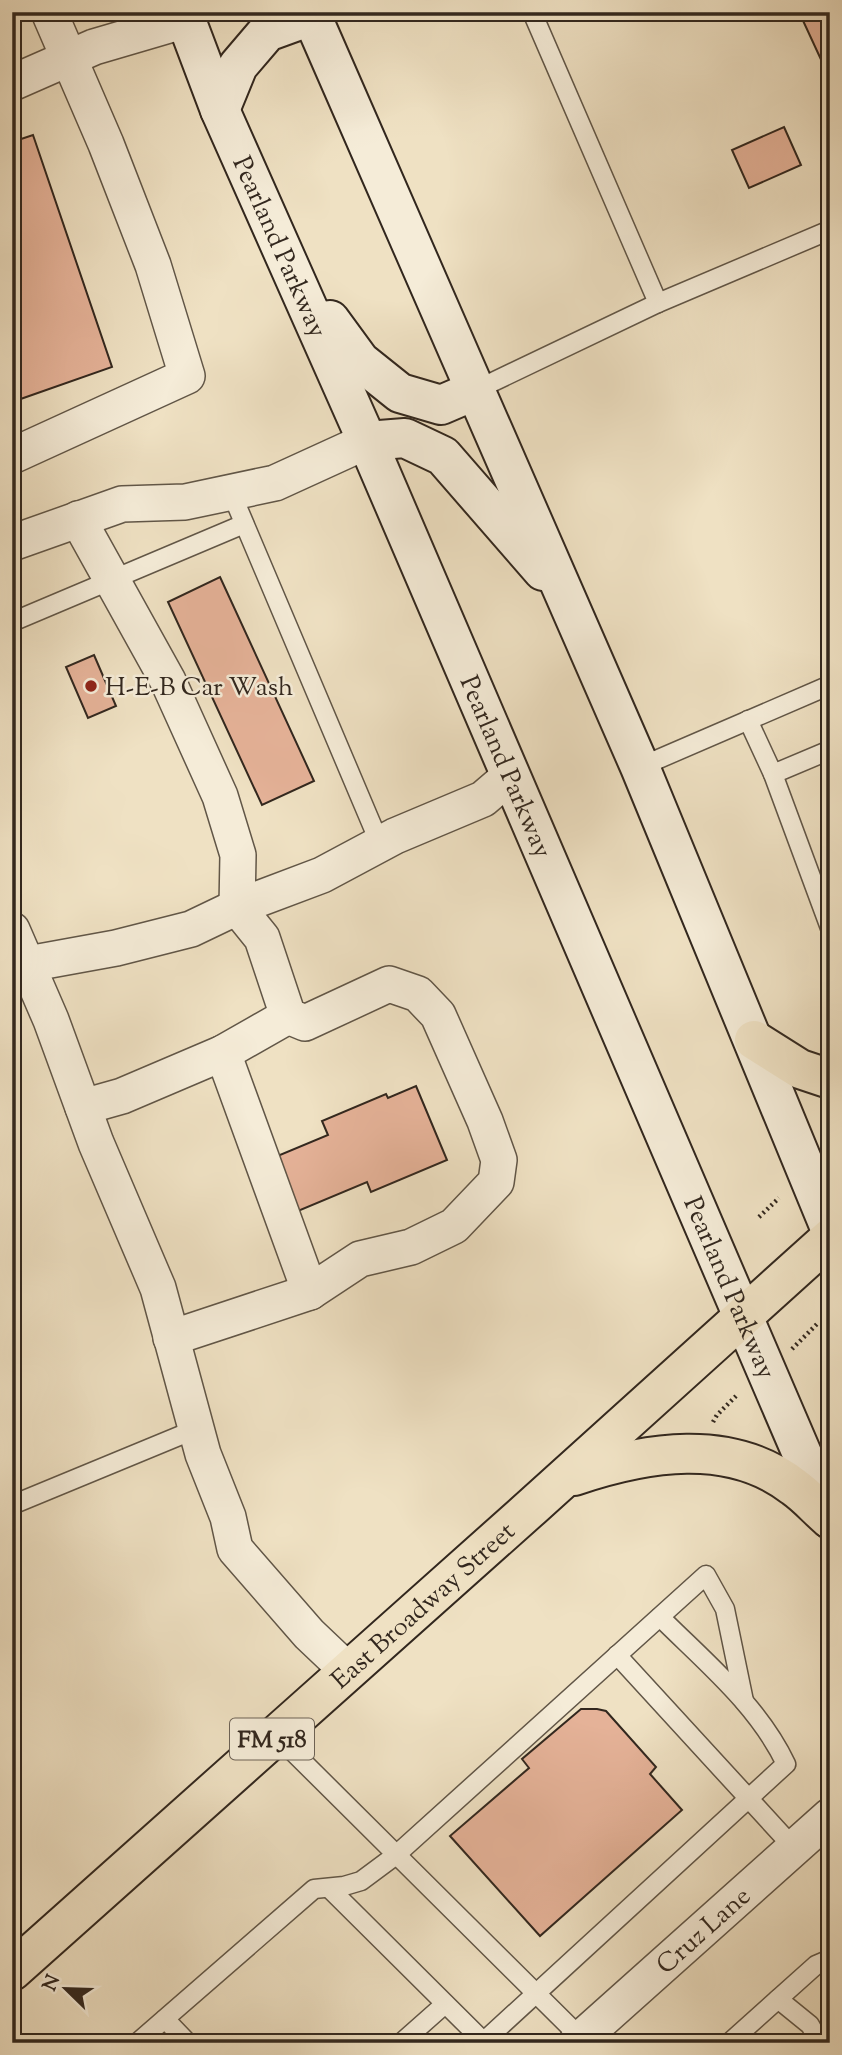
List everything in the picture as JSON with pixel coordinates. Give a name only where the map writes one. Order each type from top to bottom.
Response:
[{"type":"main road","points":[[220,110],[238,66],[267,32],[312,13],[640,767],[830,1228]]},
{"type":"main road","name":"Pearland Parkway","points":[[185,16],[220,110],[368,441],[830,1519]]},
{"type":"main road","points":[[291,268],[360,361],[400,393],[441,405],[476,390]]},
{"type":"main road","points":[[368,441],[405,438],[443,456],[569,601]]},
{"type":"main road","points":[[754,1040],[800,1069],[830,1079]]},
{"type":"main road","name":"East Broadway Street","points":[[12,1970],[830,1238]]},
{"type":"main road","points":[[562,1480],[612,1463],[669,1453],[708,1454],[741,1460],[770,1472],[794,1486],[830,1519]]},
{"type":"street","points":[[12,456],[187,376],[153,265],[106,144],[49,12]]},
{"type":"street","points":[[12,83],[94,47],[185,16]]},
{"type":"street","points":[[12,544],[122,504],[185,502],[275,483],[368,441]]},
{"type":"street","points":[[78,519],[168,681],[220,796],[238,855],[237,907],[262,938],[288,1016],[305,1023],[389,984],[418,994],[438,1015],[485,1121],[499,1160],[496,1182],[454,1226],[411,1247],[360,1259],[310,1292],[171,1338]]},
{"type":"street","points":[[20,967],[116,948],[191,929],[237,907],[322,875],[380,844],[483,799],[511,775]]},
{"type":"street","points":[[12,930],[20,967],[83,1107],[158,1288],[203,1454],[228,1517],[235,1549],[309,1634],[348,1671]]},
{"type":"street","points":[[83,1107],[122,1096],[223,1053],[288,1016]]},
{"type":"street","points":[[223,1053],[310,1292]]},
{"type":"street","name":"Cruz Lane","points":[[578,2041],[830,1816]]},
{"type":"lane","points":[[532,12],[658,303]]},
{"type":"lane","points":[[476,390],[658,303],[830,230]]},
{"type":"lane","points":[[231,492],[380,844]]},
{"type":"lane","points":[[12,622],[244,524]]},
{"type":"lane","points":[[640,767],[830,685]]},
{"type":"lane","points":[[748,720],[774,774],[830,928]]},
{"type":"lane","points":[[774,774],[830,750]]},
{"type":"lane","points":[[12,1505],[196,1429]]},
{"type":"lane","points":[[137,2043],[314,1889],[344,1886],[360,1881],[396,1855],[706,1575],[724,1609],[744,1701]]},
{"type":"lane","points":[[329,1888],[483,2042],[786,1764],[775,1741],[744,1701],[660,1617]]},
{"type":"lane","points":[[617,1655],[794,1847]]},
{"type":"lane","points":[[276,1735],[536,1994],[578,2041]]},
{"type":"lane","points":[[729,2043],[816,1965],[830,1959]]},
{"type":"lane","points":[[778,1999],[810,2025],[820,2043]]},
{"type":"lane","points":[[401,2043],[445,2004]]},
{"type":"lane","points":[[165,2019],[188,2043]]},
{"type":"path","points":[[759,1217],[779,1198]]},
{"type":"path","points":[[791,1350],[818,1323]]},
{"type":"building","points":[[799,12],[830,12],[830,79]]},
{"type":"building","points":[[784,127],[801,165],[749,188],[732,150]]},
{"type":"building","points":[[33,135],[112,367],[12,402],[12,142]]},
{"type":"building","points":[[220,577],[314,781],[262,805],[168,602]]},
{"type":"building","name":"H-E-B Car Wash","points":[[94,655],[116,706],[88,718],[66,667]]},
{"type":"building","points":[[416,1086],[447,1160],[371,1192],[367,1182],[298,1211],[275,1157],[328,1135],[322,1121],[386,1094],[388,1098]]},
{"type":"building","points":[[581,1709],[606,1711],[656,1767],[650,1774],[682,1810],[540,1936],[450,1836],[529,1768],[522,1759]]},
{"type":"place","name":"H-E-B Car Wash","points":[[91,686]]}]
